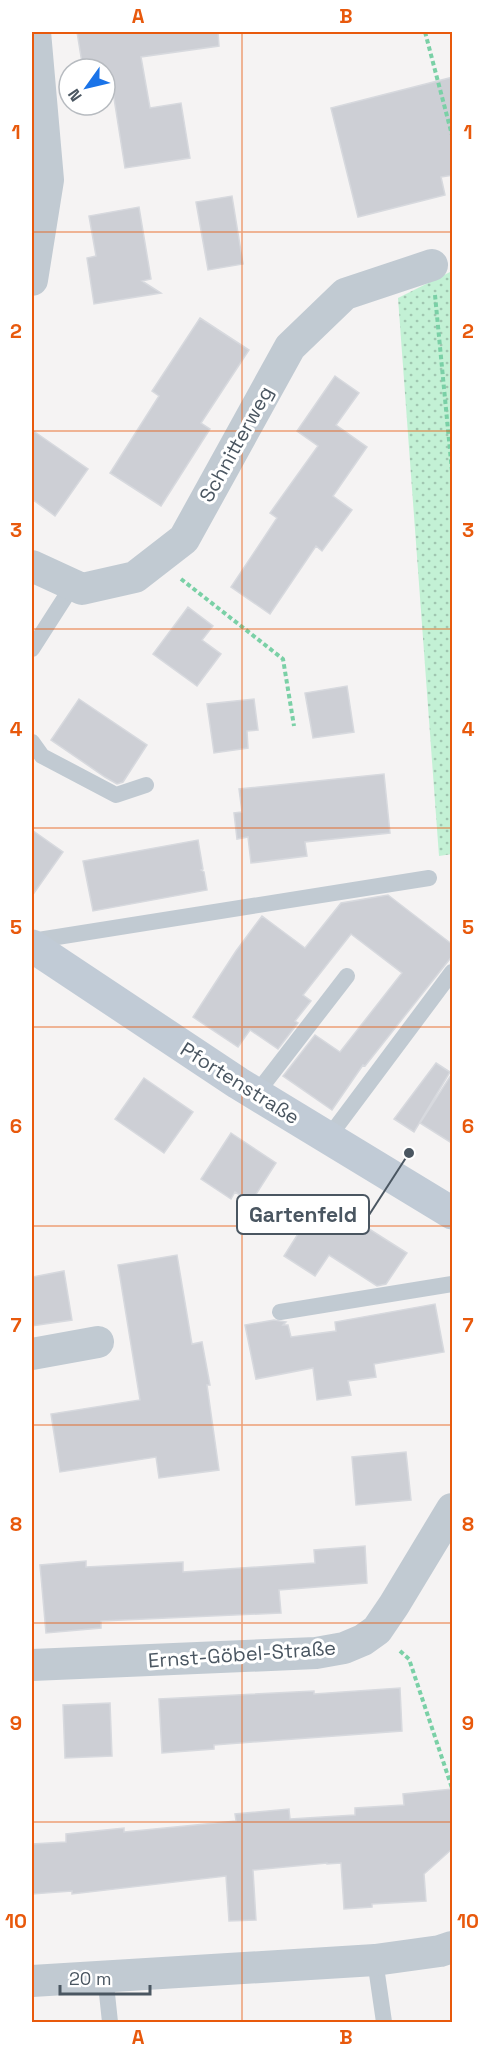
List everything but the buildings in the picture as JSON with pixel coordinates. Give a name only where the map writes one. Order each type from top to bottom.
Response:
[{"type":"street","points":[[33,263],[48,180],[35,32]]},
{"type":"street","name":"Schnitterweg","points":[[32,566],[82,589],[135,577],[183,539],[290,347],[345,294],[432,265]]},
{"type":"street","name":"Pfortenstraße","points":[[32,946],[256,1094],[450,1207]]},
{"type":"street","points":[[32,1354],[98,1342]]},
{"type":"street","name":"Ernst-Göbel-Straße","points":[[32,1665],[316,1653],[354,1644],[377,1630],[453,1509]]},
{"type":"street","points":[[32,1981],[375,1960],[440,1951],[453,1947]]},
{"type":"lane","points":[[32,649],[73,585]]},
{"type":"lane","points":[[32,742],[42,756],[116,795],[146,785]]},
{"type":"lane","points":[[32,941],[429,878]]},
{"type":"lane","points":[[328,1138],[453,972]]},
{"type":"lane","points":[[256,1094],[347,976]]},
{"type":"lane","points":[[280,1312],[453,1284]]},
{"type":"lane","points":[[375,1960],[384,2022]]},
{"type":"lane","points":[[105,1975],[110,2022]]},
{"type":"path","points":[[425,32],[453,135]]},
{"type":"path","points":[[432,265],[453,471]]},
{"type":"path","points":[[156,560],[283,659],[294,726]]},
{"type":"path","points":[[377,1630],[409,1659],[453,1788]]},
{"type":"green space","points":[[452,271],[452,854],[439,856],[398,298]]},
{"type":"place","name":"Gartenfeld","points":[[409,1153]]}]
